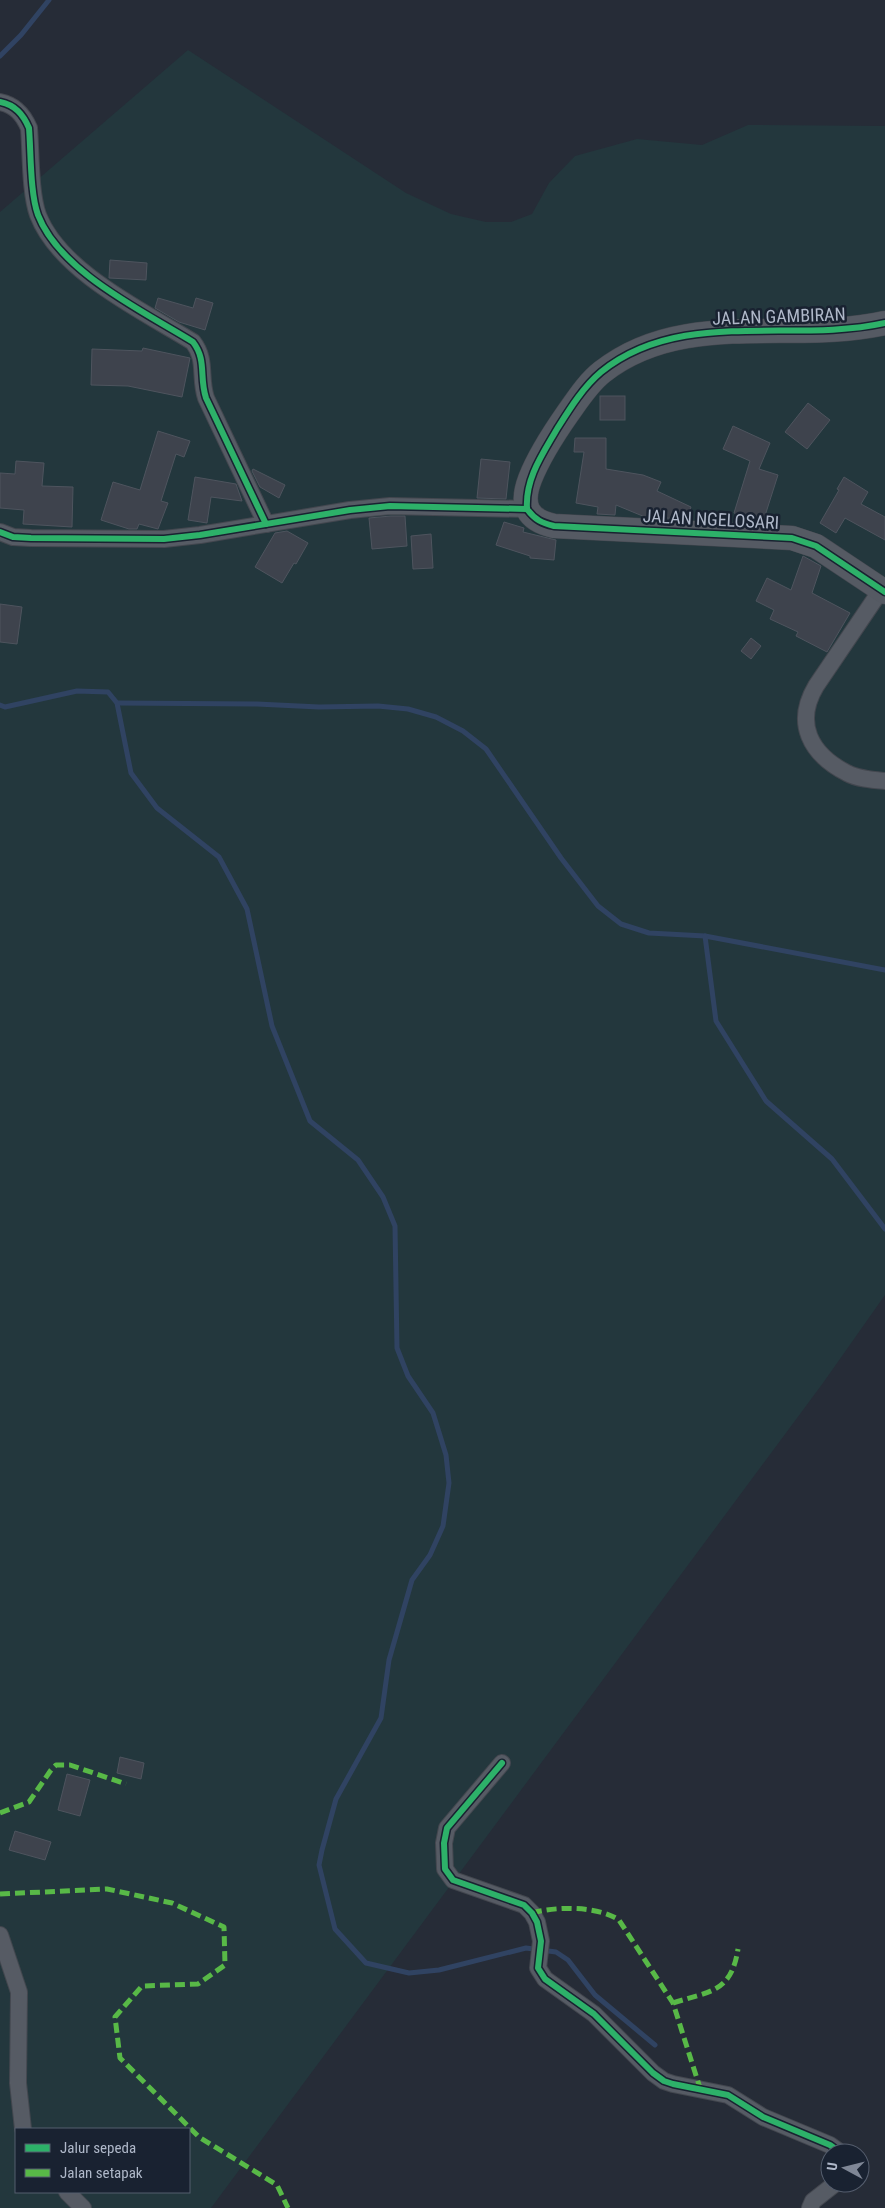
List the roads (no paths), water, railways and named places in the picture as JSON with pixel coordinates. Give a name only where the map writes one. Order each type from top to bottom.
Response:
[{"type":"street","points":[[0,102],[14,107],[24,116],[29,128],[38,214],[46,230],[60,249],[89,277],[193,342],[199,350],[202,361],[201,384],[206,398],[266,524]]},
{"type":"street","name":"JALAN GAMBIRAN","points":[[527,509],[526,496],[530,480],[559,426],[582,392],[594,379],[623,357],[660,342],[706,333],[845,329],[885,323]]},
{"type":"street","points":[[0,532],[12,537],[31,538],[164,539],[200,536],[350,510],[390,506],[527,509]]},
{"type":"street","name":"JALAN NGELOSARI","points":[[527,509],[533,518],[554,526],[792,538],[816,546],[883,591]]},
{"type":"street","points":[[883,591],[816,686],[808,700],[805,715],[806,730],[813,745],[833,764],[849,774],[885,781]]},
{"type":"street","points":[[502,1763],[447,1828],[444,1843],[445,1869],[453,1880],[524,1905],[537,1922],[541,1941],[538,1968],[545,1979],[594,2014],[653,2074],[664,2081],[728,2095],[763,2117],[828,2143]]},
{"type":"street","points":[[0,1935],[19,1992],[18,2083],[22,2128]]},
{"type":"street","points":[[68,2193],[83,2208]]},
{"type":"street","points":[[810,2208],[813,2201],[823,2193]]},
{"type":"waterway","points":[[0,56],[21,35],[49,0]]},
{"type":"waterway","points":[[0,705],[5,707],[77,691],[108,692],[117,703],[131,773],[157,808],[219,857],[247,909],[272,1026],[310,1121],[358,1160],[383,1197],[395,1226],[397,1348],[408,1376],[433,1413],[446,1455],[449,1483],[443,1526],[430,1555],[412,1580],[389,1660],[381,1718],[336,1799],[322,1850],[319,1865],[335,1929],[366,1963],[409,1973],[439,1970],[526,1948],[556,1952],[568,1960],[595,1995],[655,2045]]},
{"type":"waterway","points":[[117,703],[257,704],[319,707],[378,706],[408,709],[436,717],[463,731],[486,749],[561,858],[598,906],[621,924],[649,933],[705,936],[885,970]]},
{"type":"waterway","points":[[705,936],[716,1021],[766,1101],[832,1159],[885,1229]]}]
